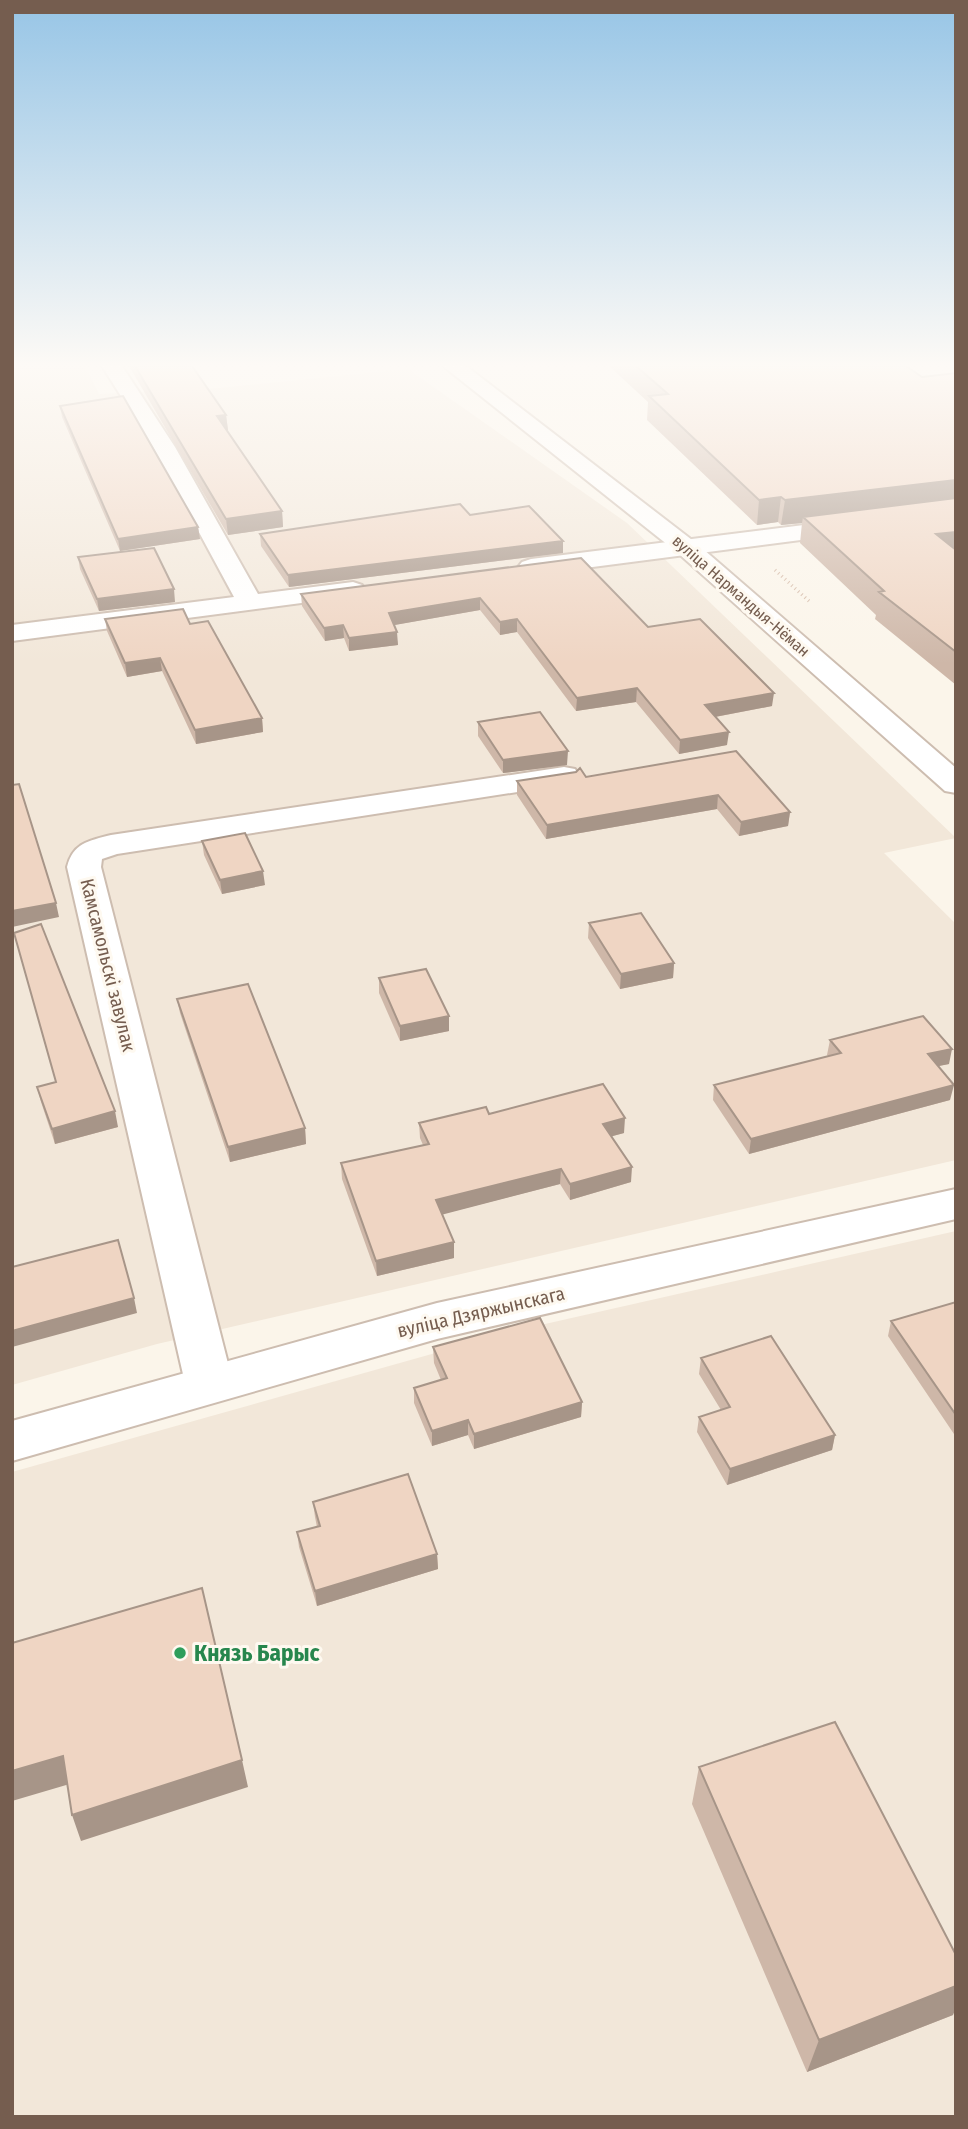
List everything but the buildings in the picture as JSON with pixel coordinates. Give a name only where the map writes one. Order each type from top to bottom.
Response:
[{"type":"street","points":[[174,465],[250,603]]},
{"type":"street","name":"вуліца Нармандыя-Нёман","points":[[581,465],[687,548],[956,784]]},
{"type":"street","points":[[509,570],[956,513]]},
{"type":"street","points":[[12,633],[373,588]]},
{"type":"street","name":"Камсамольскі завулак","points":[[209,1383],[84,867],[87,853],[111,845],[564,776]]},
{"type":"street","name":"вуліца Дзяржынскага","points":[[12,1441],[209,1383],[438,1321],[956,1204]]},
{"type":"shaded area","points":[[12,465],[545,465],[627,523],[956,838],[884,853],[956,924],[956,1160],[157,1344],[12,1385]]},
{"type":"shaded area","points":[[956,1231],[956,2117],[12,2117],[12,1472],[514,1331]]},
{"type":"place","name":"Князь Барыс","points":[[180,1653]]}]
